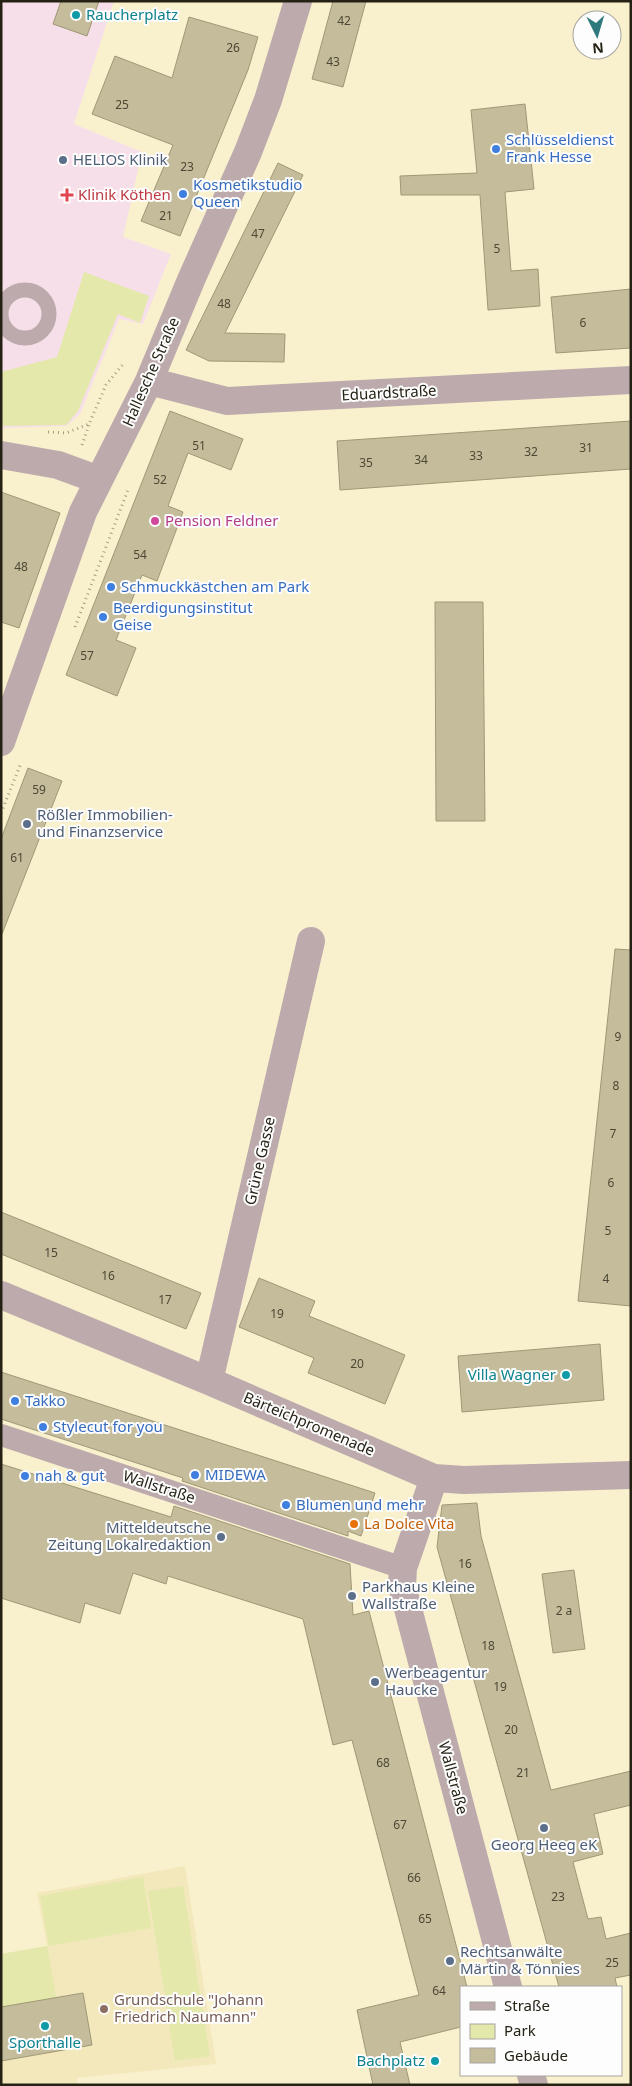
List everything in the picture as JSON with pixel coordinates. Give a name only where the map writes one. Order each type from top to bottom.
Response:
[{"type":"street","name":"Hallesche Straße","points":[[1,742],[83,512],[149,381],[191,280],[248,152],[271,91],[298,1]]},
{"type":"street","name":"Eduardstraße","points":[[149,381],[227,401],[631,380]]},
{"type":"street","points":[[1,455],[58,465],[99,480]]},
{"type":"street","name":"Grüne Gasse","points":[[209,1380],[312,940]]},
{"type":"street","name":"Bärteichpromenade","points":[[1,1295],[209,1380],[434,1478],[464,1480],[631,1475]]},
{"type":"street","name":"Wallstraße","points":[[1,1435],[403,1568]]},
{"type":"street","name":"Wallstraße","points":[[434,1478],[403,1568],[404,1596],[508,1986]]},
{"type":"path","points":[[47,432],[66,433],[89,424],[106,385],[130,357]]},
{"type":"shaded area","name":"Klinik Köthen","points":[[1,1],[114,1],[74,124],[142,152],[123,237],[171,254],[143,324],[119,319],[80,414],[66,426],[1,428]]},
{"type":"shaded area","name":"Grundschule \"Johann Friedrich Naumann\"","points":[[185,1866],[216,2064],[77,2078],[77,2085],[1,2085],[1,1954],[47,1946],[37,1893]]},
{"type":"green space","points":[[84,272],[149,296],[140,323],[118,314],[78,411],[66,425],[1,426],[1,372],[57,357]]},
{"type":"green space","points":[[143,1877],[151,1928],[49,1946],[40,1896]]},
{"type":"green space","points":[[183,1886],[210,2056],[175,2061],[148,1891]]},
{"type":"green space","points":[[47,1946],[56,1998],[1,2007],[1,1954]]},
{"type":"building","name":"Raucherplatz","points":[[61,1],[99,1],[87,36],[53,24]]},
{"type":"building","points":[[333,1],[366,1],[343,87],[312,79]]},
{"type":"building","points":[[189,17],[258,37],[248,70],[180,236],[141,221],[173,145],[92,114],[115,56],[172,78]]},
{"type":"building","points":[[525,104],[534,189],[505,192],[511,271],[538,269],[540,306],[488,310],[480,195],[401,195],[400,176],[477,173],[471,110]]},
{"type":"building","points":[[278,163],[303,175],[225,333],[285,334],[284,362],[209,361],[186,350]]},
{"type":"building","points":[[631,289],[631,348],[556,353],[551,297]]},
{"type":"building","points":[[170,411],[243,439],[231,470],[188,453],[168,506],[183,512],[157,581],[142,575],[116,640],[136,648],[117,696],[66,675]]},
{"type":"building","points":[[631,421],[631,469],[340,490],[337,441]]},
{"type":"building","points":[[1,492],[60,513],[19,628],[1,622]]},
{"type":"building","points":[[435,602],[483,602],[485,821],[436,821]]},
{"type":"building","points":[[28,768],[62,781],[2,934],[1,839]]},
{"type":"building","points":[[615,949],[631,950],[631,1306],[578,1301]]},
{"type":"building","points":[[1,1212],[201,1293],[186,1329],[1,1254]]},
{"type":"building","points":[[259,1278],[315,1301],[309,1316],[405,1355],[385,1404],[308,1373],[314,1358],[239,1327]]},
{"type":"building","points":[[600,1344],[604,1400],[462,1412],[458,1356]]},
{"type":"building","points":[[1,1372],[375,1493],[361,1536],[348,1531],[348,1536],[182,1481],[183,1478],[1,1419]]},
{"type":"building","points":[[1,1464],[171,1517],[174,1506],[350,1564],[353,1615],[369,1611],[467,1986],[460,1986],[460,2027],[400,2042],[410,2085],[373,2085],[357,2010],[419,1995],[352,1740],[333,1745],[303,1619],[168,1576],[166,1584],[133,1573],[120,1614],[85,1603],[80,1623],[1,1598]]},
{"type":"building","points":[[477,1503],[481,1536],[551,1790],[631,1771],[631,1805],[594,1814],[603,1854],[573,1862],[588,1919],[601,1917],[606,1939],[631,1933],[631,1975],[615,1978],[617,1986],[559,1986],[437,1547],[442,1505]]},
{"type":"building","points":[[574,1570],[585,1649],[553,1653],[542,1574]]},
{"type":"building","name":"Sporthalle","points":[[83,1993],[92,2045],[1,2061],[1,2007]]},
{"type":"place","name":"Raucherplatz","points":[[76,15]]},
{"type":"place","name":"Schlüsseldienst Frank Hesse","points":[[496,149]]},
{"type":"place","name":"HELIOS Klinik","points":[[63,160]]},
{"type":"place","name":"Kosmetikstudio Queen","points":[[183,194]]},
{"type":"place","name":"Klinik Köthen","points":[[67,195]]},
{"type":"place","name":"Pension Feldner","points":[[155,521]]},
{"type":"place","name":"Schmuckkästchen am Park","points":[[111,587]]},
{"type":"place","name":"Beerdigungsinstitut Geise","points":[[103,617]]},
{"type":"place","name":"Rößler Immobilien- und Finanzservice","points":[[27,824]]},
{"type":"place","name":"Villa Wagner","points":[[566,1375]]},
{"type":"place","name":"Takko","points":[[15,1401]]},
{"type":"place","name":"Stylecut for you","points":[[43,1427]]},
{"type":"place","name":"MIDEWA","points":[[195,1475]]},
{"type":"place","name":"nah & gut","points":[[25,1476]]},
{"type":"place","name":"Blumen und mehr","points":[[286,1505]]},
{"type":"place","name":"La Dolce Vita","points":[[354,1524]]},
{"type":"place","name":"Mitteldeutsche Zeitung Lokalredaktion","points":[[221,1537]]},
{"type":"place","name":"Parkhaus Kleine Wallstraße","points":[[352,1596]]},
{"type":"place","name":"Werbeagentur Haucke","points":[[375,1682]]},
{"type":"place","name":"Georg Heeg eK","points":[[544,1828]]},
{"type":"place","name":"Rechtsanwälte Märtin & Tönnies","points":[[450,1961]]},
{"type":"place","name":"Grundschule \"Johann Friedrich Naumann\"","points":[[104,2009]]},
{"type":"place","name":"Sporthalle","points":[[45,2026]]},
{"type":"place","name":"Bachplatz","points":[[435,2061]]}]
